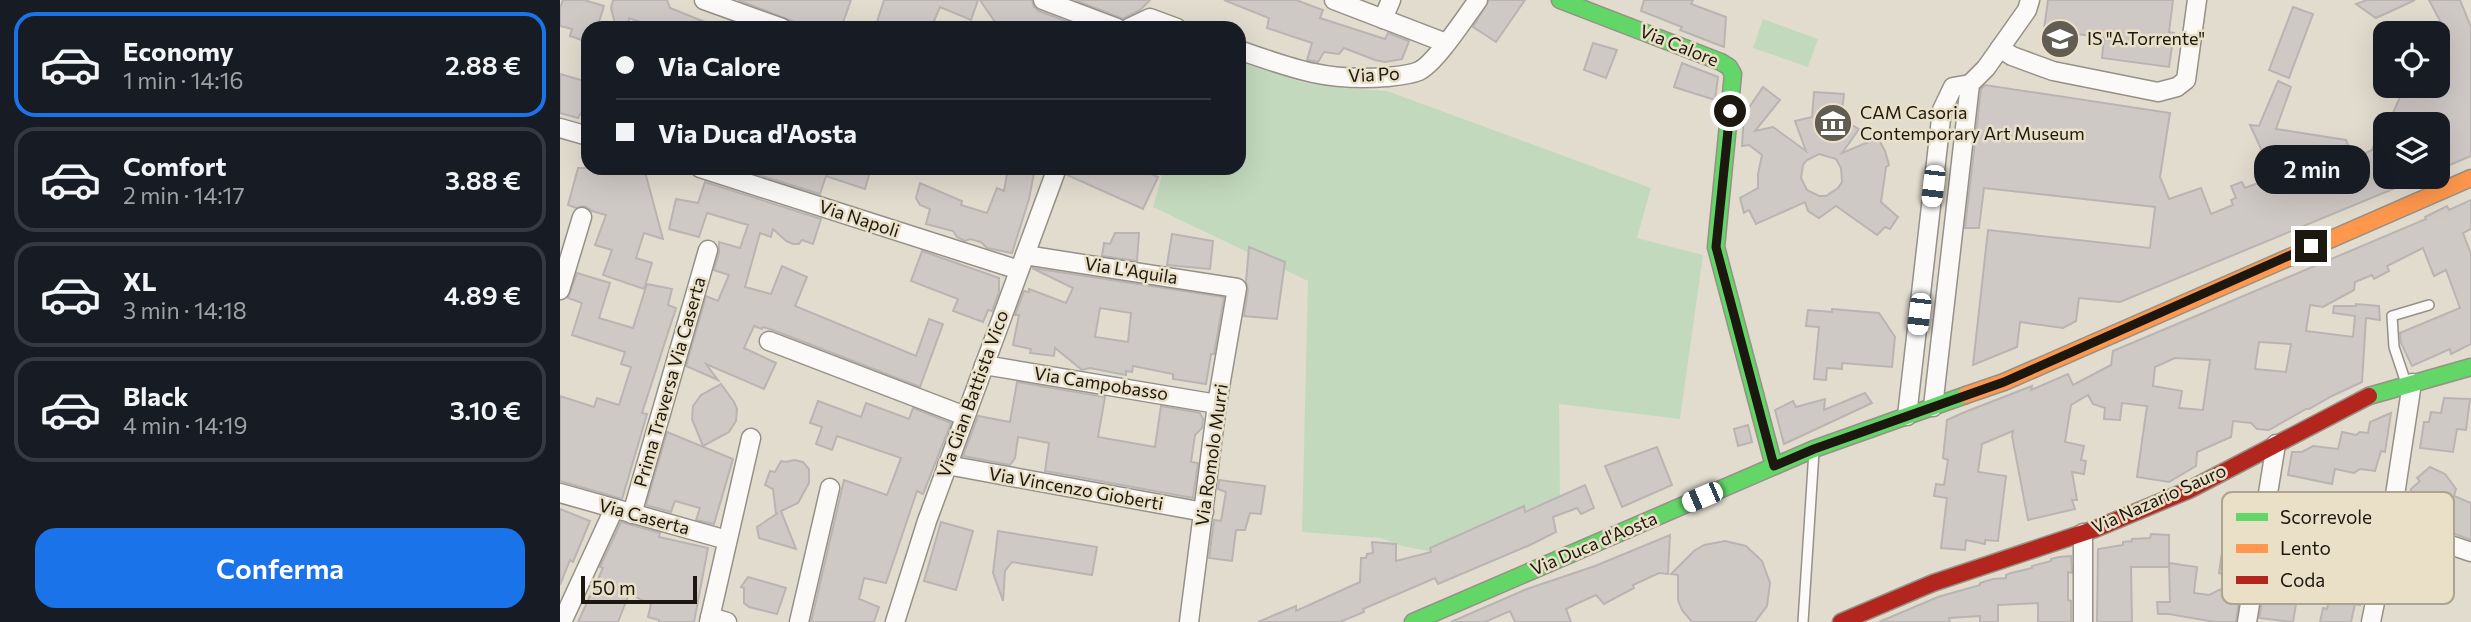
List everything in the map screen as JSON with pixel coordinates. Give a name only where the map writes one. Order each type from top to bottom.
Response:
[{"type":"street","points":[[704,0],[762,21]]},
{"type":"street","points":[[1043,0],[1087,8],[1107,21]]},
{"type":"street","points":[[1334,0],[1446,43]]},
{"type":"street","points":[[1383,19],[1391,0]]},
{"type":"street","name":"Via Po","points":[[1246,52],[1304,73],[1335,77],[1374,78],[1420,71],[1446,43],[1478,0]]},
{"type":"street","name":"Via Calore","points":[[1560,0],[1721,62],[1729,67],[1733,74],[1716,247],[1774,466]]},
{"type":"street","points":[[1907,416],[1942,110],[1953,87],[1970,83],[1986,68],[2027,10],[2030,0]]},
{"type":"street","points":[[2000,48],[2012,56],[2053,71],[2158,92],[2177,88],[2186,80],[2197,0]]},
{"type":"street","points":[[1933,407],[1970,83]]},
{"type":"street","points":[[560,128],[581,134]]},
{"type":"street","name":"Via Napoli","points":[[723,175],[1022,262]]},
{"type":"street","name":"Via Gian Battista Vico","points":[[894,622],[947,465],[1054,175]]},
{"type":"street","name":"Via Duca d'Aosta","points":[[1413,622],[1814,449],[2004,382],[2471,178]]},
{"type":"street","points":[[560,290],[582,217]]},
{"type":"street","name":"Prima Traversa Via Caserta","points":[[632,514],[708,250]]},
{"type":"street","name":"Via L'Aquila","points":[[1022,262],[1237,288]]},
{"type":"street","name":"Via Romolo Murri","points":[[1189,622],[1217,404],[1237,288]]},
{"type":"street","points":[[769,341],[965,416]]},
{"type":"street","name":"Via Campobasso","points":[[984,365],[1217,404]]},
{"type":"street","name":"Via Nazario Sauro","points":[[1841,622],[1866,616],[1933,583],[2083,533],[2189,490],[2362,398],[2471,367]]},
{"type":"street","points":[[2395,492],[2409,384]]},
{"type":"street","points":[[715,620],[727,540],[751,438]]},
{"type":"street","points":[[2268,492],[2276,444]]},
{"type":"street","name":"Via Vincenzo Gioberti","points":[[947,465],[1204,512]]},
{"type":"street","points":[[799,622],[830,488]]},
{"type":"street","name":"Via Caserta","points":[[560,493],[727,540]]},
{"type":"street","points":[[562,622],[614,509]]},
{"type":"street","points":[[2082,622],[2083,533]]},
{"type":"street","points":[[2454,546],[2471,552]]},
{"type":"street","points":[[2247,622],[2250,604]]},
{"type":"street","points":[[2371,622],[2375,604]]},
{"type":"lane","points":[[2409,384],[2394,347],[2392,316],[2429,305]]},
{"type":"lane","points":[[1803,622],[1814,449]]},
{"type":"green space","points":[[1763,19],[1818,39],[1808,67],[1753,48]]},
{"type":"green space","points":[[1246,62],[1301,82],[1387,91],[1651,188],[1637,238],[1703,255],[1680,419],[1559,404],[1560,496],[1428,551],[1402,546],[1381,538],[1302,532],[1308,281],[1153,207],[1160,175],[1246,175]]},
{"type":"building","points":[[563,0],[584,0],[604,6],[599,21],[581,21],[581,40],[570,36],[572,29],[560,26]]},
{"type":"building","points":[[613,0],[667,0],[670,8],[702,21],[637,21],[629,18],[629,21],[614,21],[611,8]]},
{"type":"building","points":[[738,0],[851,0],[844,21],[792,21]]},
{"type":"building","points":[[884,0],[978,0],[971,20],[940,7],[934,21],[877,21]]},
{"type":"building","points":[[980,0],[1032,0],[1039,11],[1066,21],[994,21]]},
{"type":"building","points":[[1075,0],[1150,0],[1140,10],[1123,19]]},
{"type":"building","points":[[1224,0],[1296,0],[1323,10],[1320,18],[1385,39],[1388,33],[1409,41],[1402,59],[1385,62],[1344,48],[1339,54],[1324,52],[1318,62],[1307,60],[1312,43],[1267,28],[1269,18]]},
{"type":"building","points":[[1489,0],[1525,0],[1496,42],[1473,27]]},
{"type":"building","points":[[1644,0],[1693,0],[1691,4],[1726,17],[1724,47],[1641,11]]},
{"type":"building","points":[[2048,0],[2173,0],[2169,32],[2174,33],[2169,67],[2102,58],[2104,38],[2044,29]]},
{"type":"building","points":[[2367,0],[2415,0],[2376,18],[2356,4]]},
{"type":"building","points":[[2429,0],[2460,0],[2471,27],[2471,156],[2450,165],[2450,112],[2393,112],[2400,98],[2450,98],[2450,21],[2440,21]]},
{"type":"building","points":[[2293,7],[2313,14],[2289,78],[2269,70]]},
{"type":"building","points":[[1593,43],[1617,50],[1606,78],[1584,70]]},
{"type":"building","points":[[1682,63],[1718,77],[1715,100],[1674,87]]},
{"type":"building","points":[[560,74],[581,80],[581,113],[578,118],[560,113]]},
{"type":"building","points":[[2278,81],[2291,87],[2276,129],[2346,140],[2354,159],[2373,148],[2373,189],[2393,189],[2120,302],[2079,298],[2076,321],[2063,328],[2020,322],[2017,347],[1973,365],[1988,230],[2150,248],[2155,207],[1984,188],[1979,228],[1965,228],[1981,89],[1985,85],[2170,113],[2160,177],[2169,199],[2201,188],[2211,214],[2233,205],[2231,200],[2236,198],[2231,186],[2242,182],[2245,188],[2274,177],[2250,125],[2259,126]]},
{"type":"building","points":[[1763,87],[1780,100],[1755,131],[1773,127],[1806,151],[1795,121],[1812,117],[1814,92],[1844,94],[1841,119],[1859,129],[1842,153],[1878,138],[1889,165],[1886,167],[1881,202],[1898,217],[1890,229],[1885,227],[1877,235],[1836,206],[1819,218],[1808,211],[1805,202],[1756,224],[1749,210],[1744,213],[1740,198],[1758,188],[1762,155],[1749,145],[1742,146],[1744,115]],"holes":[[[1819,154],[1836,159],[1841,168],[1842,182],[1838,188],[1826,196],[1819,196],[1807,190],[1801,178],[1803,165],[1807,160]]]},
{"type":"building","points":[[578,168],[581,168],[581,175],[646,175],[663,239],[644,233],[636,258],[652,263],[644,289],[603,275],[612,250],[595,245],[606,215],[585,206],[576,208],[568,205]]},
{"type":"building","points":[[759,175],[869,175],[865,189],[826,176],[820,194]]},
{"type":"building","points":[[1007,175],[1034,175],[1012,253],[987,248],[981,242],[970,239],[965,241],[953,231],[926,224],[930,209],[920,205],[916,198],[920,183],[962,201],[961,205],[987,213],[997,188],[1004,191]]},
{"type":"building","points":[[1067,175],[1154,175],[1158,177],[1143,209]]},
{"type":"building","points":[[705,182],[821,219],[813,244],[802,240],[799,244],[793,244],[773,229],[771,237],[760,233],[745,287],[771,294],[782,266],[807,277],[795,306],[916,356],[929,319],[943,324],[920,387],[773,330],[754,326],[744,348],[776,363],[764,389],[706,364],[718,380],[686,366],[706,296],[718,301],[729,275],[714,270],[719,242],[740,248],[748,225],[707,213],[699,237],[669,229],[676,199],[698,203]]},
{"type":"building","points":[[2471,200],[2471,229],[2463,233],[2471,254],[2471,344],[2451,354],[2450,349],[2412,366],[2401,343],[2400,333],[2460,308],[2446,270],[2434,276],[2423,248],[2387,266],[2389,271],[2374,279],[2372,275],[2355,282],[2354,290],[2323,307],[2310,305],[2306,331],[2353,337],[2355,316],[2333,313],[2334,306],[2379,306],[2380,320],[2366,318],[2362,382],[2269,430],[2257,429],[2251,423],[2233,421],[2231,437],[2197,452],[2196,466],[2169,482],[2137,477],[2147,406],[2122,403],[2120,420],[2104,419],[2105,408],[2093,404],[2088,395],[2071,405],[2065,442],[2084,446],[2081,460],[2086,461],[2084,474],[2072,472],[2077,500],[2072,500],[2075,509],[2028,520],[2013,431],[1982,444],[1978,472],[2006,476],[1998,541],[1985,540],[1985,544],[1966,540],[1965,550],[1941,548],[1947,498],[1934,496],[1936,484],[1944,485],[1948,460],[1943,458],[1947,420],[2068,374],[2073,385],[2111,365],[2113,351],[2426,219],[2425,217],[2447,206],[2449,210]],"holes":[[[2259,342],[2291,344],[2286,372],[2255,369]],[[2175,358],[2210,360],[2203,410],[2179,408],[2182,391],[2153,386],[2155,367]]]},
{"type":"building","points":[[1115,233],[1139,233],[1137,261],[1102,256],[1104,243],[1110,244]]},
{"type":"building","points":[[1172,234],[1213,241],[1210,269],[1167,265]]},
{"type":"building","points":[[1249,247],[1285,262],[1277,319],[1244,316],[1248,290],[1246,282]]},
{"type":"building","points":[[922,251],[999,278],[999,292],[992,311],[988,310],[983,322],[953,311],[958,299],[911,281]]},
{"type":"building","points":[[1032,268],[1224,297],[1206,384],[1173,379],[1173,374],[1133,366],[1132,372],[1126,371],[1126,375],[1090,368],[1082,370],[1055,348],[1054,356],[1030,353],[1031,349],[1013,345],[1019,315],[1015,315],[1024,291],[1029,292],[1029,289],[1066,303],[1073,288]],"holes":[[[1100,308],[1131,313],[1128,342],[1095,337]]]},
{"type":"building","points":[[577,273],[610,283],[599,318],[633,328],[647,284],[672,289],[668,305],[676,308],[642,413],[647,414],[622,499],[560,481],[560,396],[594,407],[597,398],[619,405],[631,367],[621,364],[625,352],[572,335],[582,303],[568,298]]},
{"type":"building","points":[[1832,309],[1879,313],[1895,337],[1892,367],[1842,363],[1842,369],[1827,368],[1826,380],[1814,379],[1819,327],[1806,326],[1808,310],[1832,312]]},
{"type":"building","points":[[1017,382],[1105,397],[1098,437],[1155,447],[1161,406],[1200,413],[1203,419],[1202,428],[1195,435],[1191,462],[1198,463],[1193,498],[1045,471],[1049,443],[1018,437],[1015,458],[1010,465],[963,456],[978,416],[1010,422]]},
{"type":"building","points":[[721,384],[737,409],[736,421],[729,432],[703,446],[692,419],[693,406],[701,395]]},
{"type":"building","points":[[1865,393],[1872,403],[1784,444],[1775,410],[1793,401],[1796,407],[1825,399],[1824,410]]},
{"type":"building","points":[[2444,398],[2470,399],[2466,430],[2457,429],[2453,452],[2420,448],[2424,422],[2429,422],[2431,412],[2441,413]]},
{"type":"building","points":[[818,401],[861,417],[866,403],[909,419],[913,408],[951,423],[923,494],[917,491],[886,583],[864,578],[859,599],[879,607],[874,622],[811,622],[844,480],[887,495],[901,458],[837,436],[832,450],[816,444],[822,427],[810,423]]},
{"type":"building","points":[[2391,413],[2385,452],[2381,451],[2375,471],[2360,469],[2354,473],[2335,469],[2332,484],[2288,475],[2292,452],[2302,452],[2313,446],[2338,449],[2342,432],[2356,435],[2360,432],[2368,433],[2370,422]]},
{"type":"building","points":[[1748,425],[1752,442],[1738,446],[1734,429]]},
{"type":"building","points":[[667,432],[733,459],[714,524],[696,520],[700,508],[675,501],[671,512],[646,505]]},
{"type":"building","points":[[1657,447],[1672,485],[1622,507],[1605,466]]},
{"type":"building","points":[[781,461],[803,462],[809,469],[809,483],[798,503],[781,511],[796,549],[759,538],[757,527],[778,513],[776,514],[773,489],[765,485],[770,471],[775,472]]},
{"type":"building","points":[[2430,467],[2445,474],[2456,489],[2454,496],[2454,492],[2411,492],[2420,481],[2417,478]]},
{"type":"building","points":[[1219,480],[1265,486],[1261,514],[1250,513],[1245,530],[1236,530],[1232,561],[1209,558],[1214,520],[1221,521],[1226,492],[1218,489]]},
{"type":"building","points":[[1585,485],[1594,508],[1581,514],[1577,508],[1553,517],[1556,532],[1438,584],[1435,578],[1363,609],[1364,612],[1340,622],[1258,622],[1296,606],[1296,611],[1360,582],[1361,558],[1373,553],[1372,542],[1396,544],[1396,561],[1431,552],[1430,548],[1524,506],[1525,512]]},
{"type":"building","points":[[2454,496],[2471,503],[2471,540],[2454,534]]},
{"type":"building","points":[[560,509],[590,521],[560,585]]},
{"type":"building","points":[[621,522],[660,533],[659,537],[708,548],[694,622],[659,622],[648,617],[651,604],[629,594],[618,622],[578,622]]},
{"type":"building","points":[[941,522],[973,531],[956,590],[924,581]]},
{"type":"building","points":[[998,531],[1097,547],[1092,575],[1012,562],[1005,571],[1003,601],[993,573]]},
{"type":"building","points":[[2151,534],[2169,535],[2169,567],[2131,567],[2132,622],[2097,622],[2098,549],[2123,545],[2123,542],[2132,539],[2150,538]]},
{"type":"building","points":[[1670,535],[1668,574],[1659,573],[1633,585],[1634,588],[1604,604],[1596,595],[1576,604],[1566,609],[1571,622],[1515,622],[1510,611],[1485,622],[1451,622],[1527,589],[1595,566]]},
{"type":"building","points":[[1725,541],[1746,546],[1762,561],[1770,583],[1767,606],[1755,622],[1692,622],[1678,600],[1678,575],[1671,574],[1694,551],[1704,545]]},
{"type":"building","points":[[2222,552],[2222,574],[2219,573]]},
{"type":"building","points":[[2071,556],[2072,573],[2068,572],[2068,600],[2071,601],[2071,622],[2038,622],[2038,603],[1998,605],[1998,622],[1980,622],[1980,616],[1949,618],[1950,622],[1879,622],[1938,597],[1993,579],[2006,578],[2006,575],[2032,568],[2051,559]]},
{"type":"building","points":[[2169,563],[2197,567],[2194,593],[2209,595],[2222,589],[2222,604],[2239,604],[2236,622],[2215,622],[2158,614],[2157,602],[2170,602]]},
{"type":"building","points":[[748,577],[786,588],[777,614],[749,607],[744,603],[744,588],[741,587]]},
{"type":"building","points":[[2262,604],[2296,604],[2293,622],[2259,618]]},
{"type":"building","points":[[2328,604],[2355,604],[2351,622],[2320,622],[2323,608],[2327,609]]},
{"type":"traffic: fast","points":[[1560,0],[1721,62],[1729,67],[1733,74],[1716,247],[1774,466]]},
{"type":"traffic: fast","points":[[2369,396],[2471,367]]},
{"type":"traffic: fast","points":[[1413,622],[1814,449],[1966,395]]},
{"type":"traffic: slow","points":[[1966,395],[2004,382],[2471,178]]},
{"type":"traffic: jam","points":[[1841,622],[1933,583],[2095,529],[2189,490],[2369,396]]},
{"type":"place","name":"IS \"A.Torrente\"","points":[[2060,39]]},
{"type":"place","name":"CAM Casoria Contemporary Art Museum","points":[[1833,123]]},
{"type":"route","points":[[1730,111],[1716,247],[1774,466],[1814,449],[2004,382],[2311,246]]}]
